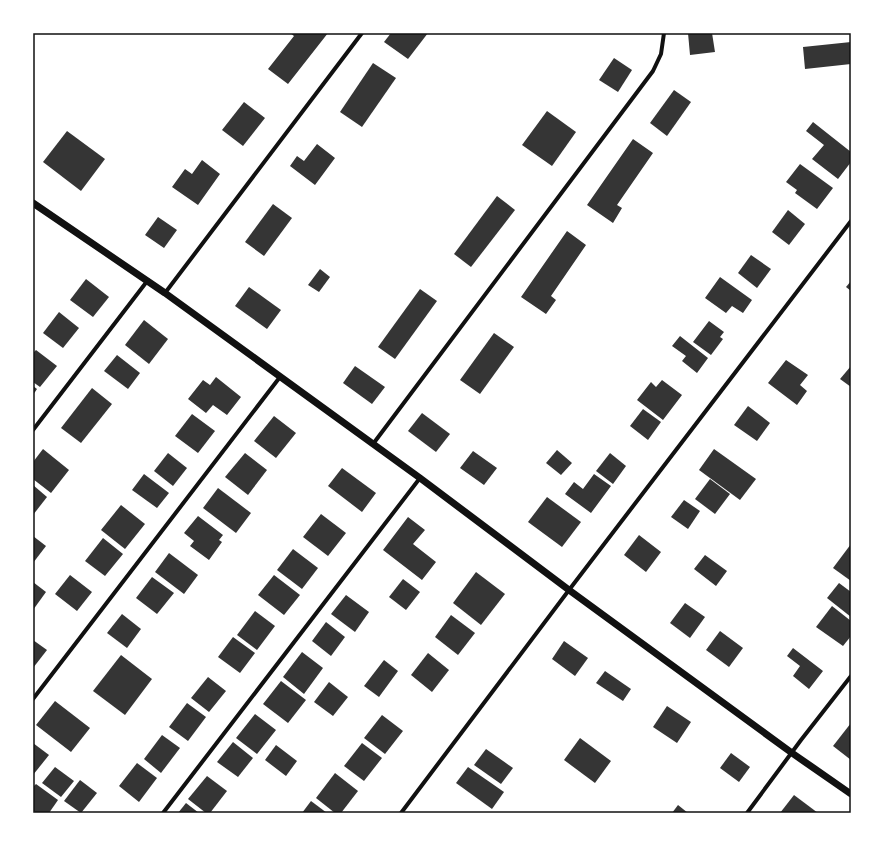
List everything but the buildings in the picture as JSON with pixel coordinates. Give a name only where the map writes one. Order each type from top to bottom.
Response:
[{"type":"street","points":[[165,293],[362,33]]},
{"type":"street","points":[[373,444],[652,71],[661,54],[664,33]]},
{"type":"street","points":[[33,203],[148,280],[420,478],[569,590],[792,753],[851,794]]},
{"type":"street","points":[[401,813],[569,590],[851,222]]},
{"type":"street","points":[[33,430],[148,280]]},
{"type":"street","points":[[33,699],[280,377]]},
{"type":"street","points":[[163,813],[420,478]]},
{"type":"street","points":[[747,813],[851,676]]}]
